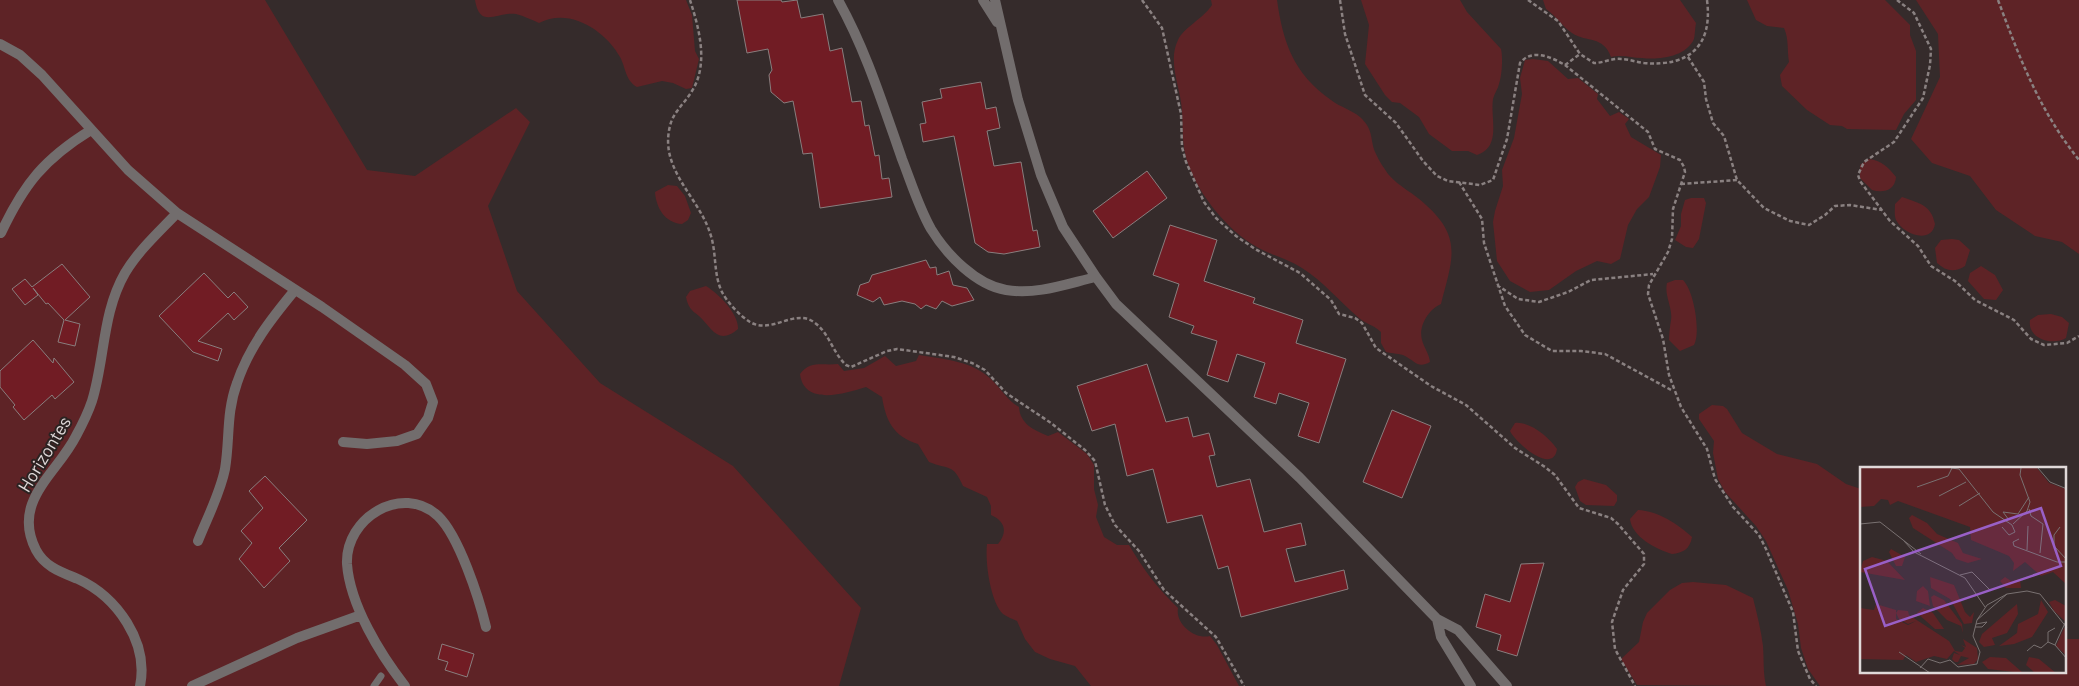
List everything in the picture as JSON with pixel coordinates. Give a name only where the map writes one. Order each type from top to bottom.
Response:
[{"type":"street","points":[[838,0],[855,30],[912,185],[932,229],[959,263],[981,281],[1004,290],[1032,293],[1096,277]]},
{"type":"street","points":[[983,0],[1002,29]]},
{"type":"street","points":[[995,0],[1018,100],[1040,175],[1063,227],[1116,304],[1300,478],[1437,619],[1458,630],[1507,686]]},
{"type":"street","points":[[0,44],[20,55],[42,75],[128,170],[177,213],[405,365],[426,384],[433,402],[428,418],[417,434],[397,441],[367,444],[343,442]]},
{"type":"street","points":[[0,234],[16,202],[31,179],[70,143],[91,130]]},
{"type":"street","name":"Horizontes","points":[[140,686],[141,658],[136,639],[126,620],[112,603],[92,588],[46,564],[36,550],[30,532],[29,512],[35,495],[76,437],[92,401],[110,307],[125,273],[148,243],[177,213]]},
{"type":"street","points":[[198,541],[224,472],[228,418],[236,384],[248,354],[266,326],[295,290]]},
{"type":"street","points":[[405,686],[388,665],[361,615],[347,562],[353,538],[362,524],[383,506],[407,502],[419,505],[439,517],[450,534],[471,578],[486,626]]},
{"type":"street","points":[[192,686],[297,638],[361,615]]},
{"type":"street","points":[[1437,619],[1441,637],[1471,686]]},
{"type":"lane","points":[[374,686],[381,676]]},
{"type":"path","points":[[690,0],[702,49],[702,62],[699,78],[676,112],[670,126],[669,152],[680,182],[710,230],[718,279],[722,292],[731,304],[750,322],[761,325],[772,325],[798,317],[808,318],[825,333],[846,365],[851,366],[887,351],[897,349],[954,357],[972,362],[985,370],[1006,393],[1051,423],[1086,450],[1095,461],[1105,505],[1115,525],[1139,551],[1164,590],[1216,637],[1244,686]]},
{"type":"path","points":[[1142,0],[1162,28],[1181,114],[1182,147],[1186,162],[1204,202],[1216,218],[1255,249],[1300,273],[1331,300],[1339,314],[1355,318],[1362,323],[1376,348],[1431,386],[1466,405],[1515,448],[1555,475],[1579,508],[1611,518],[1644,554],[1644,564],[1623,590],[1612,622],[1615,649],[1635,686]]},
{"type":"path","points":[[1340,0],[1344,34],[1365,95],[1396,123],[1423,161],[1437,176],[1480,185],[1493,180],[1507,139],[1520,64],[1524,58],[1542,55],[1565,65],[1648,132],[1655,149],[1680,160],[1685,172],[1673,209],[1672,239],[1668,252],[1653,274],[1648,294],[1663,339],[1674,392],[1681,407],[1703,439],[1715,479],[1733,507],[1759,535],[1766,549],[1793,612],[1798,650],[1810,679],[1816,686]]},
{"type":"path","points":[[1528,0],[1564,28],[1580,54],[1594,63],[1616,59],[1645,63],[1677,62],[1688,57],[1697,49],[1704,37],[1708,24],[1707,0]]},
{"type":"path","points":[[1897,0],[1914,13],[1930,49],[1930,65],[1923,98],[1894,142],[1864,162],[1860,168],[1860,181],[1898,229],[1918,246],[1932,266],[1954,281],[1975,300],[2014,320],[2037,343],[2044,346],[2067,343],[2079,336]]},
{"type":"path","points":[[1998,0],[2019,57],[2047,117],[2079,160]]},
{"type":"path","points":[[1565,65],[1580,54]]},
{"type":"path","points":[[1688,57],[1704,82],[1706,99],[1713,123],[1724,136],[1737,180],[1764,208],[1796,222],[1810,225],[1825,216],[1835,206],[1850,205],[1883,210]]},
{"type":"path","points":[[1681,184],[1737,180]]},
{"type":"path","points":[[1459,182],[1482,219],[1484,243],[1496,284],[1505,306],[1525,336],[1552,351],[1581,351],[1605,354],[1674,392]]},
{"type":"path","points":[[1496,284],[1518,299],[1539,302],[1568,292],[1591,280],[1653,274]]},
{"type":"shaded area","points":[[0,0],[265,0],[367,170],[415,176],[516,108],[530,122],[488,206],[517,291],[600,383],[733,466],[861,608],[839,686],[0,686]]},
{"type":"shaded area","points":[[475,0],[686,0],[692,15],[695,51],[699,59],[692,88],[686,89],[673,83],[662,81],[637,87],[630,81],[620,57],[613,47],[596,30],[585,24],[562,18],[550,19],[539,23],[516,14],[485,17],[477,9]]},
{"type":"shaded area","points":[[1211,0],[1277,0],[1287,44],[1299,68],[1318,90],[1365,122],[1370,131],[1376,154],[1388,174],[1426,205],[1446,228],[1451,250],[1448,275],[1441,304],[1429,314],[1423,324],[1421,335],[1430,362],[1422,365],[1417,364],[1403,355],[1386,352],[1381,343],[1381,332],[1359,318],[1310,273],[1291,262],[1262,250],[1245,239],[1222,219],[1195,180],[1185,153],[1181,102],[1175,75],[1174,57],[1175,48],[1181,35],[1204,15],[1212,5]]},
{"type":"shaded area","points":[[1361,0],[1460,0],[1467,12],[1501,49],[1501,76],[1492,107],[1492,139],[1490,146],[1485,151],[1477,155],[1468,151],[1452,151],[1429,134],[1419,117],[1400,103],[1392,102],[1385,95],[1365,64],[1369,25]]},
{"type":"shaded area","points":[[1543,0],[1680,0],[1696,23],[1694,39],[1685,50],[1664,58],[1611,57],[1604,45],[1569,31],[1546,9]]},
{"type":"shaded area","points":[[1747,0],[1885,0],[1910,25],[1910,35],[1916,51],[1916,100],[1904,114],[1896,130],[1847,129],[1842,126],[1830,125],[1807,110],[1782,86],[1780,75],[1789,62],[1784,28],[1767,26],[1756,20]]},
{"type":"shaded area","points":[[1916,0],[2079,0],[2079,254],[2062,242],[2035,236],[1996,210],[1970,176],[1932,163],[1911,139],[1940,77],[1938,34]]},
{"type":"shaded area","points":[[1525,60],[1548,61],[1568,79],[1578,78],[1598,94],[1597,99],[1610,116],[1619,112],[1629,119],[1625,124],[1631,137],[1661,155],[1660,167],[1649,197],[1637,209],[1628,225],[1620,259],[1611,264],[1597,261],[1576,271],[1549,290],[1530,292],[1510,281],[1497,261],[1493,222],[1503,186],[1502,170],[1514,138],[1522,94],[1520,78]]},
{"type":"shaded area","points":[[1869,159],[1884,165],[1896,177],[1891,188],[1884,191],[1872,190],[1860,178],[1860,165]]},
{"type":"shaded area","points":[[668,185],[677,186],[685,196],[691,213],[688,220],[682,224],[666,218],[657,204],[655,192]]},
{"type":"shaded area","points":[[1902,197],[1923,205],[1930,212],[1935,224],[1928,234],[1923,236],[1910,233],[1896,220],[1895,204]]},
{"type":"shaded area","points":[[1704,198],[1706,203],[1699,239],[1693,248],[1686,247],[1675,240],[1681,226],[1681,214],[1685,200]]},
{"type":"shaded area","points":[[1941,240],[1959,240],[1970,250],[1965,266],[1954,270],[1944,268],[1937,263],[1935,248]]},
{"type":"shaded area","points":[[1981,266],[1995,275],[2003,290],[1996,300],[1984,299],[1968,281],[1970,273]]},
{"type":"shaded area","points":[[1683,280],[1687,285],[1693,302],[1697,331],[1694,345],[1680,351],[1669,340],[1671,311],[1666,288],[1667,283]]},
{"type":"shaded area","points":[[706,286],[717,294],[732,311],[738,329],[731,334],[720,336],[689,306],[686,297],[690,291]]},
{"type":"shaded area","points":[[2051,314],[2062,317],[2069,323],[2066,338],[2048,341],[2033,332],[2030,327],[2030,320],[2038,315]]},
{"type":"shaded area","points":[[919,355],[958,362],[976,369],[992,380],[1019,407],[1022,418],[1029,426],[1048,436],[1058,432],[1087,454],[1094,465],[1094,489],[1098,505],[1096,517],[1104,537],[1117,545],[1129,545],[1151,578],[1178,608],[1180,620],[1187,630],[1198,636],[1210,636],[1217,645],[1239,686],[1091,686],[1075,666],[1050,659],[1035,652],[1025,639],[1017,621],[1003,614],[998,608],[992,591],[988,570],[987,544],[998,544],[1003,535],[1004,527],[996,517],[991,515],[991,506],[987,497],[963,486],[950,468],[929,462],[918,444],[902,437],[889,420],[882,397],[866,387],[837,394],[817,394],[809,391],[803,384],[800,374],[808,367],[817,364],[838,364],[844,371],[864,368],[885,356],[896,366],[916,361]]},
{"type":"shaded area","points":[[1712,405],[1723,406],[1727,409],[1742,433],[1777,454],[1817,464],[1846,484],[1860,489],[1860,674],[2066,674],[2066,639],[2079,639],[2079,686],[1820,686],[1808,669],[1801,648],[1798,624],[1788,590],[1766,541],[1756,526],[1725,492],[1718,479],[1713,453],[1714,441],[1699,419],[1699,414]]},
{"type":"shaded area","points":[[1515,423],[1533,427],[1544,435],[1557,449],[1554,456],[1549,459],[1542,458],[1526,449],[1510,431]]},
{"type":"shaded area","points":[[1584,479],[1606,485],[1617,495],[1617,501],[1614,506],[1586,505],[1580,501],[1575,487],[1578,482]]},
{"type":"shaded area","points":[[1638,510],[1653,513],[1680,527],[1692,537],[1688,547],[1679,553],[1672,554],[1659,549],[1640,537],[1630,519]]},
{"type":"shaded area","points":[[1682,583],[1726,585],[1753,598],[1763,646],[1766,686],[1637,685],[1621,659],[1639,642],[1647,613],[1670,590]]},
{"type":"building","points":[[737,0],[781,0],[782,2],[797,0],[801,18],[823,14],[830,51],[842,48],[852,102],[861,101],[865,126],[869,125],[875,156],[879,155],[882,179],[889,178],[892,197],[820,208],[812,153],[803,154],[793,101],[784,103],[771,92],[769,75],[772,70],[768,49],[747,53]]},
{"type":"building","points":[[981,82],[986,109],[996,107],[1000,128],[987,131],[994,166],[1021,162],[1033,231],[1037,230],[1040,247],[1004,254],[988,252],[975,243],[954,136],[923,142],[920,124],[926,123],[922,102],[942,98],[940,89]]},
{"type":"building","points":[[1147,171],[1167,198],[1113,238],[1093,211]]},
{"type":"building","points":[[1170,225],[1217,240],[1204,281],[1255,298],[1253,303],[1303,320],[1296,343],[1346,359],[1319,443],[1298,436],[1309,403],[1279,393],[1276,404],[1254,397],[1265,363],[1237,354],[1228,382],[1207,375],[1217,341],[1191,333],[1194,326],[1169,317],[1179,284],[1153,275]]},
{"type":"building","points":[[926,260],[930,268],[936,267],[937,275],[949,271],[953,285],[967,288],[974,300],[952,306],[942,301],[936,309],[926,305],[921,309],[915,304],[902,301],[884,305],[880,297],[873,302],[857,295],[860,285],[869,282],[872,275]]},
{"type":"building","points":[[62,264],[90,297],[65,320],[80,324],[75,346],[58,342],[64,320],[48,303],[46,304],[33,288],[38,295],[25,305],[12,289],[25,279],[32,287]]},
{"type":"building","points":[[204,273],[228,298],[234,292],[248,307],[234,320],[228,313],[198,341],[222,349],[218,361],[193,352],[159,316]]},
{"type":"building","points":[[33,340],[53,363],[54,358],[74,382],[55,399],[52,395],[24,420],[13,407],[15,405],[0,387],[0,371]]},
{"type":"building","points":[[1147,364],[1166,422],[1188,417],[1193,437],[1209,433],[1215,455],[1209,456],[1217,487],[1250,479],[1264,532],[1301,523],[1306,545],[1286,549],[1295,582],[1344,570],[1348,589],[1241,617],[1228,566],[1218,569],[1202,515],[1167,523],[1153,469],[1127,476],[1115,424],[1092,431],[1077,386]]},
{"type":"building","points":[[1392,410],[1431,426],[1402,498],[1363,482]]},
{"type":"building","points":[[265,476],[307,520],[279,548],[290,561],[264,588],[239,559],[252,543],[241,531],[263,508],[249,491]]},
{"type":"building","points":[[1544,563],[1517,656],[1497,650],[1501,635],[1476,627],[1485,594],[1510,602],[1521,564]]},
{"type":"building","points":[[442,644],[474,654],[467,677],[445,670],[448,662],[438,659]]}]
